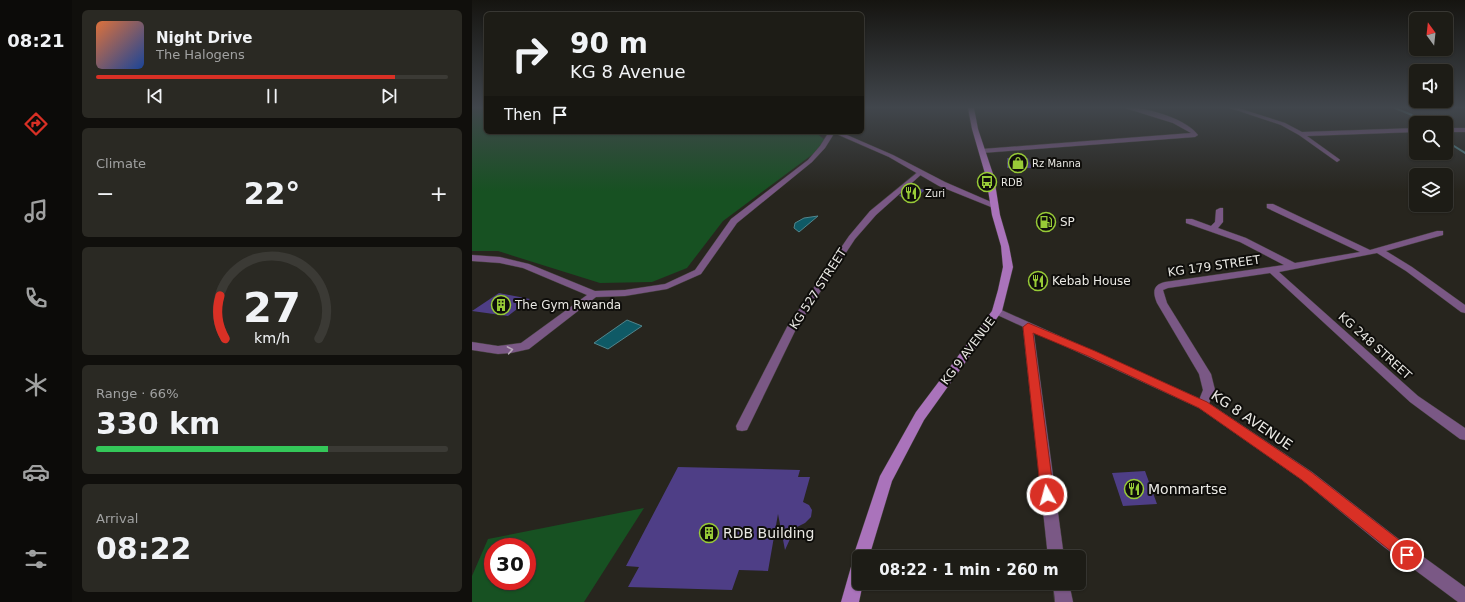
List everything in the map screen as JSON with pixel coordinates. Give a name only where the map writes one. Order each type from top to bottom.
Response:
[{"type":"main road","name":"KG 9 AVENUE","points":[[863,550],[885,480],[920,416],[997,311],[1008,267],[994,205],[990,177],[978,136]]},
{"type":"main road","points":[[850,602],[853,590]]},
{"type":"street","points":[[472,258],[500,260],[526,266],[594,294],[648,290],[667,286],[698,272],[734,221],[810,161],[831,136]]},
{"type":"street","points":[[843,136],[921,172],[942,184],[994,205]]},
{"type":"street","points":[[982,151],[1180,136]]},
{"type":"street","points":[[1304,136],[1337,160]]},
{"type":"street","name":"KG 527 STREET","points":[[742,426],[792,327],[852,238],[873,213],[921,172]]},
{"type":"street","points":[[1270,206],[1373,251],[1409,269],[1465,310]]},
{"type":"street","points":[[1214,228],[1218,222],[1220,210]]},
{"type":"street","points":[[1189,221],[1214,228],[1243,240],[1293,266]]},
{"type":"street","name":"KG 179 STREET","points":[[1203,405],[1209,390],[1205,374],[1162,303],[1158,289],[1165,285],[1273,271],[1373,251],[1440,233]]},
{"type":"street","name":"KG 248 STREET","points":[[1273,271],[1414,399],[1465,435]]},
{"type":"street","points":[[472,346],[498,351],[512,350],[525,346],[594,294]]},
{"type":"street","name":"KG 8 AVENUE","points":[[997,311],[1028,327],[1092,354],[1203,405],[1307,476],[1390,542],[1465,597]]},
{"type":"street","points":[[1028,327],[1055,550]]},
{"type":"street","points":[[1062,590],[1064,602]]},
{"type":"green space","points":[[472,136],[820,136],[825,140],[813,154],[723,221],[687,268],[652,282],[600,283],[498,251],[472,251]]},
{"type":"green space","points":[[644,508],[584,602],[472,602],[472,576],[484,548],[484,590],[536,590],[536,538],[493,538]]},
{"type":"water","points":[[818,216],[799,232],[794,228],[795,223],[804,218]]},
{"type":"water","points":[[627,320],[642,326],[608,349],[594,343]]},
{"type":"building","name":"Rz Manna","points":[[1007,158],[1028,158],[1032,168],[1007,168]]},
{"type":"building","name":"Zuri","points":[[910,186],[925,190],[913,200],[899,196]]},
{"type":"building","name":"The Gym Rwanda","points":[[499,293],[530,299],[508,316],[472,311]]},
{"type":"building","name":"RDB Building","points":[[678,467],[800,470],[798,477],[810,477],[803,502],[809,505],[812,510],[811,517],[805,523],[795,528],[785,550],[778,514],[768,571],[739,570],[732,590],[628,587],[639,567],[626,566]]},
{"type":"building","name":"Monmartse","points":[[1145,471],[1157,504],[1123,506],[1112,473]]},
{"type":"waterway","points":[[1453,145],[1465,153]]},
{"type":"place","name":"Rz Manna","points":[[1018,163]]},
{"type":"place","name":"RDB","points":[[987,182]]},
{"type":"place","name":"Zuri","points":[[911,193]]},
{"type":"place","name":"SP","points":[[1046,222]]},
{"type":"place","name":"Kebab House","points":[[1038,281]]},
{"type":"place","name":"The Gym Rwanda","points":[[501,305]]},
{"type":"place","name":"Monmartse","points":[[1134,489]]},
{"type":"place","name":"RDB Building","points":[[709,533]]},
{"type":"route","points":[[1047,495],[1028,327],[1092,354],[1203,405],[1307,476],[1407,555]]}]
